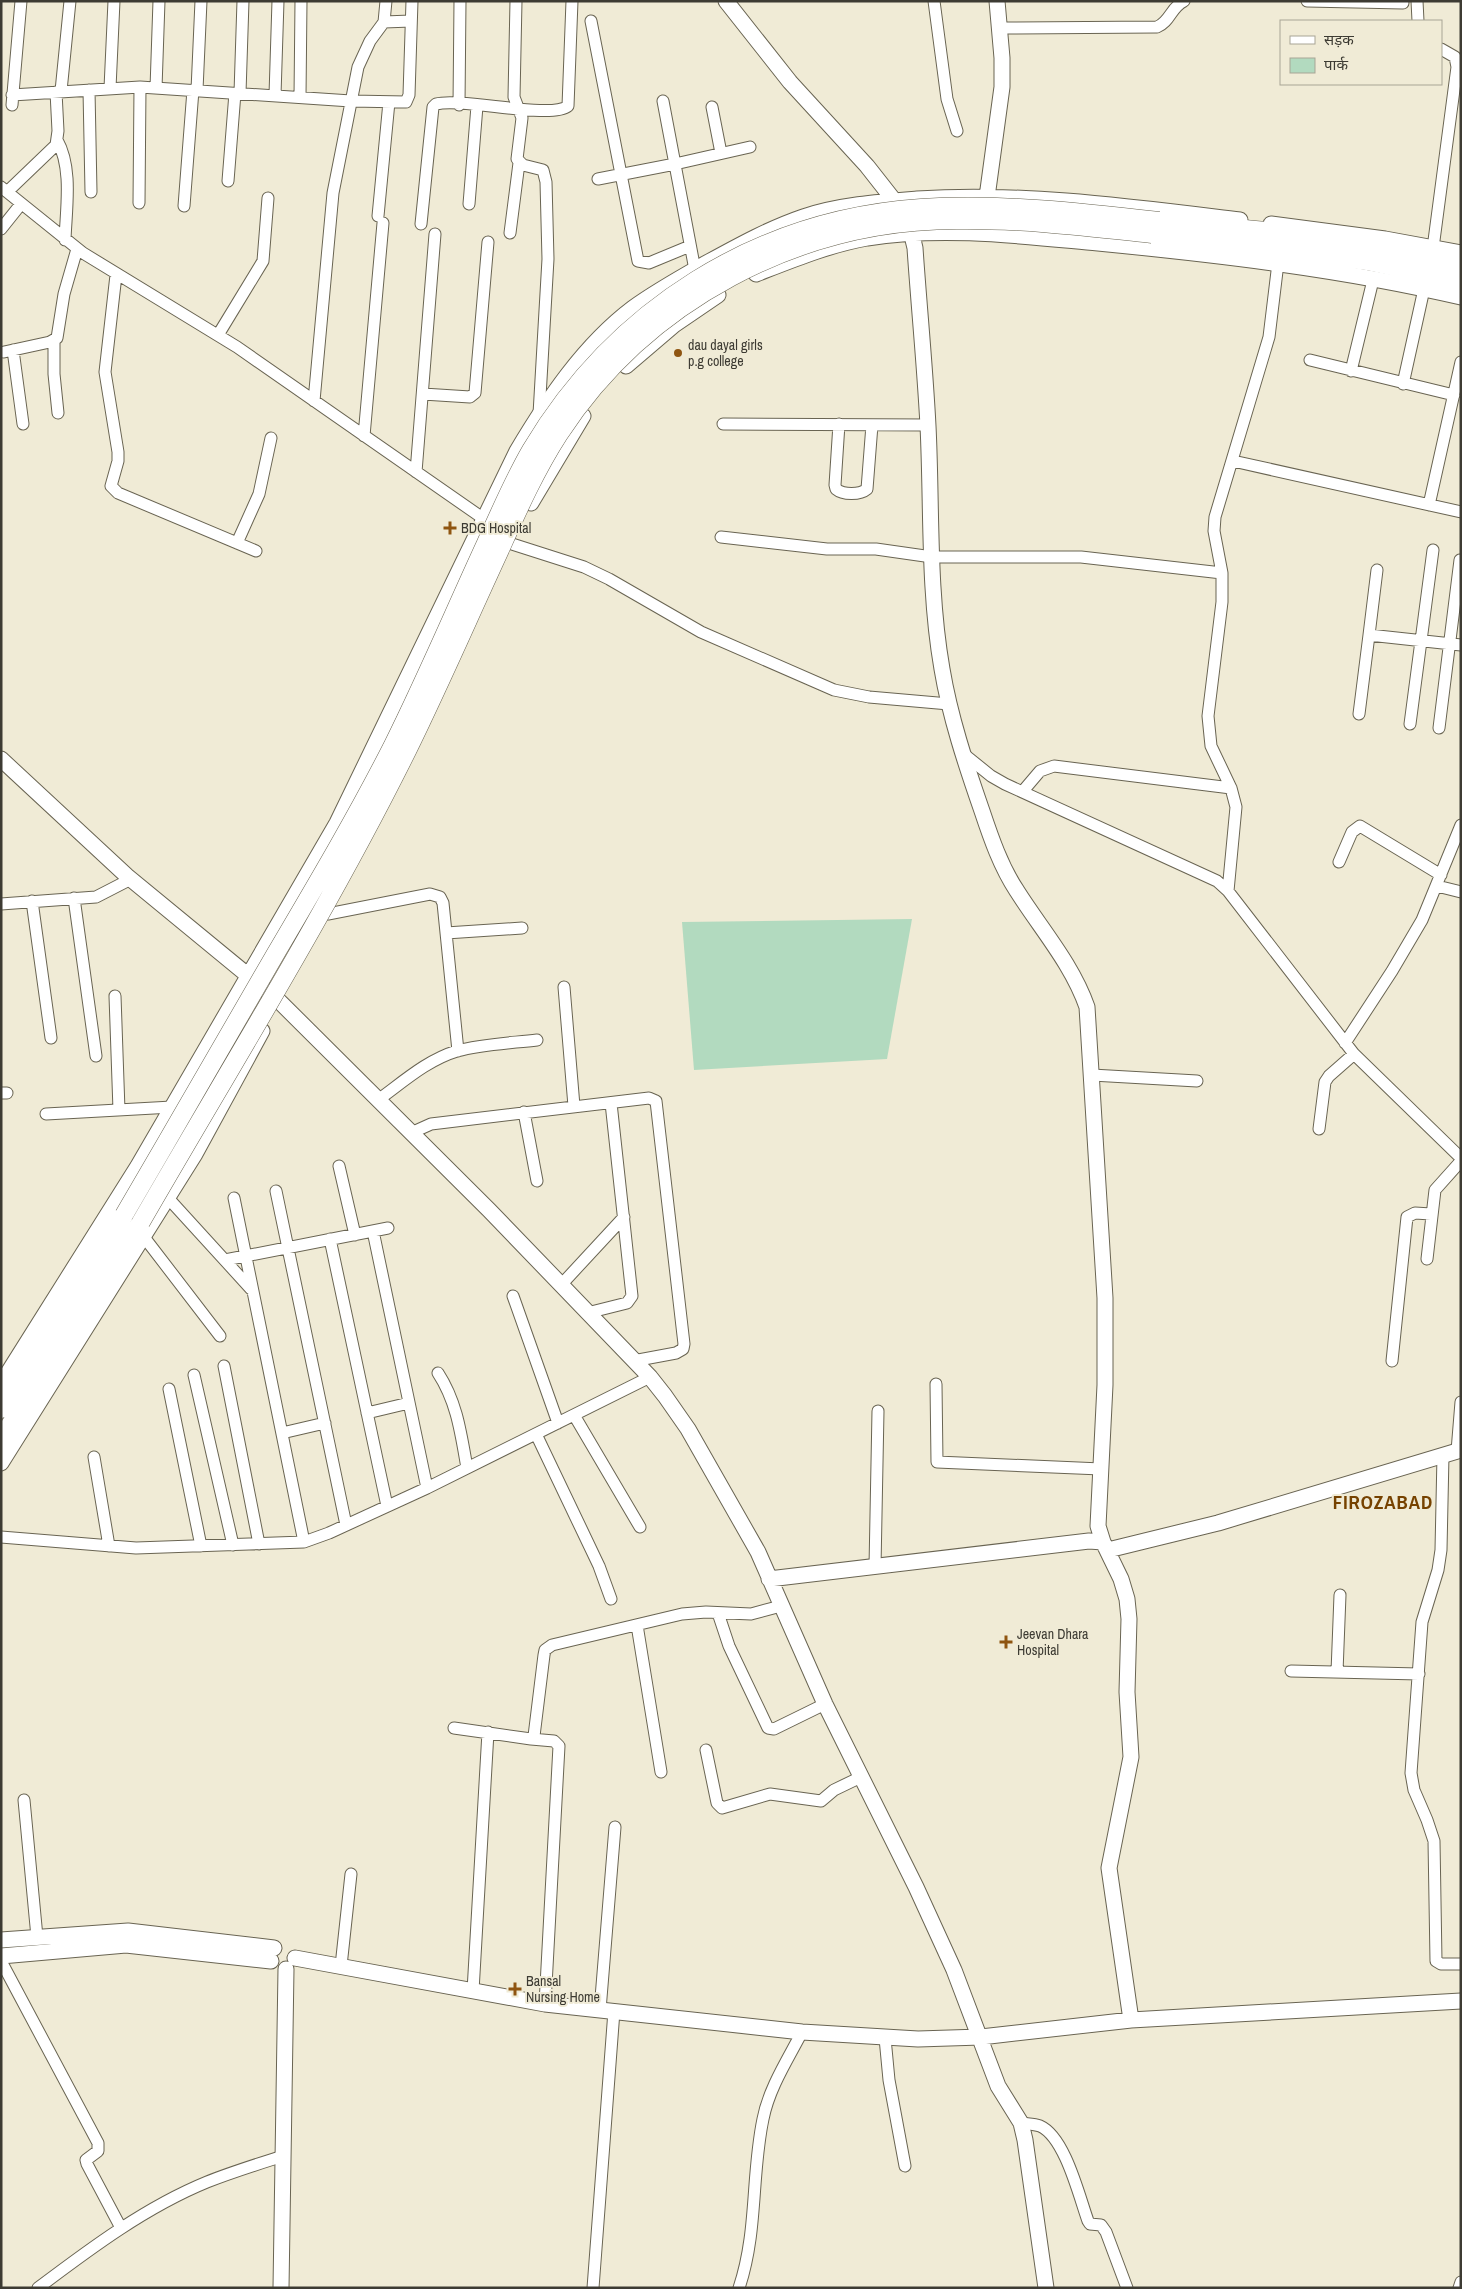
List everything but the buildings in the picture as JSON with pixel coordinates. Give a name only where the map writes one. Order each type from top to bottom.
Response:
[{"type":"main road","points":[[726,1],[790,82],[867,166],[909,223],[912,234],[928,425],[932,557],[936,624],[942,669],[950,704],[984,816],[1005,869],[1016,889],[1065,961],[1081,992],[1089,1023],[1105,1298],[1106,1376],[1098,1526],[1121,1579],[1127,1599],[1129,1619],[1127,1692],[1131,1757],[1109,1868],[1132,2020]]},
{"type":"main road","points":[[987,197],[1002,87],[997,1]]},
{"type":"main road","points":[[1,1384],[93,1240],[337,823],[517,451],[539,414],[570,372],[632,309],[747,240],[804,217],[893,200],[987,197],[1039,198],[1135,207],[1385,239],[1461,253]]},
{"type":"main road","points":[[1,1409],[124,1215],[332,857],[393,744],[530,452],[565,397],[602,354],[648,312],[713,269],[770,242],[832,222],[917,208],[978,206],[1155,228],[1367,261],[1461,281]]},
{"type":"main road","points":[[1,1463],[142,1230],[365,834],[409,747],[527,492],[559,433],[596,386],[631,347],[697,295],[734,273],[780,253],[835,236],[889,225],[953,220],[1266,231],[1461,267]]},
{"type":"main road","points":[[1,1439],[142,1230],[168,1198],[375,830],[420,739],[535,493],[572,431],[603,389],[639,353],[674,325],[741,280],[809,253],[867,238],[959,232],[1209,254],[1278,263],[1461,297]]},
{"type":"main road","points":[[1,759],[132,879],[279,1001],[650,1377],[688,1429],[746,1530],[825,1704],[916,1887],[981,2037],[998,2086],[1021,2123],[1046,2288]]},
{"type":"main road","points":[[769,1580],[1089,1541],[1106,1546],[1218,1523],[1454,1452]]},
{"type":"main road","points":[[1,1940],[128,1931],[273,1955]]},
{"type":"main road","points":[[1,1956],[126,1945],[273,1955]]},
{"type":"main road","points":[[273,1955],[281,1945],[288,1946],[293,1951],[290,1964],[283,2156],[281,2288]]},
{"type":"main road","points":[[273,1955],[279,1969],[290,1964],[341,1966],[545,2004],[802,2032],[885,2038],[981,2037],[1132,2020],[1461,2001]]},
{"type":"street","points":[[21,1],[12,100],[58,91],[140,87],[402,103],[408,99],[412,1]]},
{"type":"street","points":[[70,1],[58,91],[57,140],[53,150],[4,190],[77,249],[116,275],[218,335],[484,519]]},
{"type":"street","points":[[110,88],[114,1]]},
{"type":"street","points":[[156,88],[159,1]]},
{"type":"street","points":[[184,206],[201,1]]},
{"type":"street","points":[[228,181],[237,93],[243,1]]},
{"type":"street","points":[[276,95],[278,1]]},
{"type":"street","points":[[300,97],[301,1]]},
{"type":"street","points":[[314,401],[333,194],[360,60],[384,22],[386,1]]},
{"type":"street","points":[[459,105],[460,1]]},
{"type":"street","points":[[510,232],[522,118],[514,97],[516,1]]},
{"type":"street","points":[[421,224],[434,107],[440,103],[519,109],[560,109],[568,106],[572,1]]},
{"type":"street","points":[[934,1],[947,99],[957,132]]},
{"type":"street","points":[[1306,1],[1403,2]]},
{"type":"street","points":[[1417,1],[1418,20]]},
{"type":"street","points":[[999,28],[1157,27],[1164,24],[1178,3]]},
{"type":"street","points":[[384,22],[411,21]]},
{"type":"street","points":[[591,21],[638,261],[649,263],[690,246]]},
{"type":"street","points":[[1433,248],[1456,67],[1455,57],[1442,50]]},
{"type":"street","points":[[139,203],[140,87]]},
{"type":"street","points":[[89,90],[91,192]]},
{"type":"street","points":[[663,101],[695,270]]},
{"type":"street","points":[[364,436],[389,102]]},
{"type":"street","points":[[469,204],[477,106]]},
{"type":"street","points":[[712,107],[721,154]]},
{"type":"street","points":[[57,140],[63,151],[66,179],[65,240]]},
{"type":"street","points":[[598,179],[750,147]]},
{"type":"street","points":[[518,163],[539,168],[543,170],[545,176],[548,258],[539,414]]},
{"type":"street","points":[[218,335],[263,261],[268,198]]},
{"type":"street","points":[[1,229],[21,204]]},
{"type":"street","points":[[416,472],[435,234]]},
{"type":"street","points":[[423,394],[470,396],[475,393],[488,242]]},
{"type":"street","points":[[58,413],[54,374],[54,341],[58,335],[66,283],[77,249]]},
{"type":"street","points":[[1228,891],[1236,807],[1231,788],[1212,746],[1208,716],[1222,602],[1222,573],[1214,531],[1216,517],[1269,337],[1278,263]]},
{"type":"street","points":[[116,275],[105,372],[118,452],[118,461],[111,486],[118,493],[256,551]]},
{"type":"street","points":[[1351,371],[1373,280]]},
{"type":"street","points":[[1403,384],[1424,289]]},
{"type":"street","points":[[23,424],[9,351],[54,341]]},
{"type":"street","points":[[1310,360],[1454,396]]},
{"type":"street","points":[[1429,505],[1461,362]]},
{"type":"street","points":[[723,424],[928,425]]},
{"type":"street","points":[[839,424],[835,485],[836,489],[842,493],[862,492],[867,489],[872,425]]},
{"type":"street","points":[[237,543],[256,504],[271,438]]},
{"type":"street","points":[[1233,461],[1461,512]]},
{"type":"street","points":[[721,537],[828,549],[876,549],[932,557],[1081,557],[1222,573]]},
{"type":"street","points":[[512,544],[584,568],[609,579],[701,632],[834,690],[869,696],[950,704]]},
{"type":"street","points":[[1410,724],[1433,550]]},
{"type":"street","points":[[1439,728],[1455,645],[1460,560]]},
{"type":"street","points":[[1359,714],[1377,570]]},
{"type":"street","points":[[1369,635],[1455,645]]},
{"type":"street","points":[[965,755],[990,776],[1206,875],[1228,891],[1354,1054],[1461,1160],[1435,1190],[1427,1258]]},
{"type":"street","points":[[1023,791],[1040,771],[1054,766],[1231,788]]},
{"type":"street","points":[[1345,1043],[1422,920],[1461,825]]},
{"type":"street","points":[[1339,862],[1352,832],[1360,826],[1439,881],[1461,892]]},
{"type":"street","points":[[1,904],[103,895],[132,879]]},
{"type":"street","points":[[328,914],[436,895],[443,902],[458,1051]]},
{"type":"street","points":[[74,898],[96,1056]]},
{"type":"street","points":[[32,901],[51,1038]]},
{"type":"street","points":[[446,933],[522,928]]},
{"type":"street","points":[[564,987],[574,1106]]},
{"type":"street","points":[[115,996],[119,1110]]},
{"type":"street","points":[[378,1100],[423,1068],[458,1051],[537,1040]]},
{"type":"street","points":[[1319,1130],[1325,1082],[1354,1054]]},
{"type":"street","points":[[1092,1075],[1197,1082]]},
{"type":"street","points":[[411,1133],[431,1124],[574,1106],[649,1098],[657,1104],[669,1229],[684,1349],[676,1353],[633,1361]]},
{"type":"street","points":[[587,1312],[627,1302],[632,1296],[611,1103]]},
{"type":"street","points":[[46,1114],[172,1107]]},
{"type":"street","points":[[524,1112],[537,1181]]},
{"type":"street","points":[[339,1166],[355,1234]]},
{"type":"street","points":[[276,1191],[346,1525]]},
{"type":"street","points":[[168,1198],[251,1290]]},
{"type":"street","points":[[234,1198],[244,1257],[304,1542]]},
{"type":"street","points":[[1392,1361],[1407,1217],[1415,1213],[1431,1214]]},
{"type":"street","points":[[560,1285],[624,1217]]},
{"type":"street","points":[[225,1260],[388,1228]]},
{"type":"street","points":[[142,1230],[220,1336]]},
{"type":"street","points":[[373,1231],[427,1488]]},
{"type":"street","points":[[330,1240],[388,1506]]},
{"type":"street","points":[[513,1296],[558,1423]]},
{"type":"street","points":[[224,1366],[259,1544]]},
{"type":"street","points":[[438,1373],[453,1398],[467,1468]]},
{"type":"street","points":[[194,1374],[233,1545]]},
{"type":"street","points":[[1,1537],[110,1546],[201,1546],[304,1542],[427,1488],[650,1377]]},
{"type":"street","points":[[936,1384],[937,1462],[1101,1469]]},
{"type":"street","points":[[169,1389],[201,1546]]},
{"type":"street","points":[[1461,1402],[1438,1570],[1422,1622],[1411,1773],[1414,1790],[1428,1820],[1434,1841],[1435,1957],[1438,1963],[1461,1964]]},
{"type":"street","points":[[367,1413],[409,1403]]},
{"type":"street","points":[[875,1567],[878,1411]]},
{"type":"street","points":[[574,1415],[640,1528]]},
{"type":"street","points":[[282,1434],[325,1423]]},
{"type":"street","points":[[536,1434],[599,1566],[611,1599]]},
{"type":"street","points":[[94,1457],[110,1546]]},
{"type":"street","points":[[1337,1672],[1340,1595]]},
{"type":"street","points":[[530,1739],[536,1732],[545,1650],[552,1646],[682,1614],[718,1612],[751,1614],[781,1606]]},
{"type":"street","points":[[718,1612],[729,1646],[768,1728],[774,1729],[825,1704]]},
{"type":"street","points":[[637,1625],[661,1772]]},
{"type":"street","points":[[1291,1671],[1418,1674]]},
{"type":"street","points":[[454,1728],[554,1741],[558,1746],[545,2004]]},
{"type":"street","points":[[473,1991],[488,1732]]},
{"type":"street","points":[[706,1750],[717,1803],[722,1808],[770,1794],[821,1801],[834,1790],[861,1777]]},
{"type":"street","points":[[24,1800],[37,1937]]},
{"type":"street","points":[[593,2288],[615,1827]]},
{"type":"street","points":[[341,1966],[351,1874]]},
{"type":"street","points":[[1,1961],[98,2143],[98,2151],[90,2156],[87,2164],[121,2228]]},
{"type":"street","points":[[739,2288],[752,2243],[762,2119],[772,2091],[802,2032]]},
{"type":"street","points":[[885,2038],[889,2080],[905,2166]]},
{"type":"street","points":[[1021,2123],[1041,2127],[1054,2138],[1064,2155],[1088,2221],[1090,2224],[1101,2225],[1106,2232],[1127,2288]]},
{"type":"street","points":[[38,2288],[121,2228],[170,2200],[206,2182],[283,2156]]},
{"type":"street","points":[[1459,2288],[1461,2282]]},
{"type":"green space","points":[[912,919],[887,1059],[694,1070],[682,922]]},
{"type":"place","name":"dau dayal girls p.g college","points":[[678,353]]},
{"type":"place","name":"BDG Hospital","points":[[450,528]]},
{"type":"place","name":"Jeevan Dhara Hospital","points":[[1006,1642]]},
{"type":"place","name":"Bansal Nursing Home","points":[[515,1989]]},
{"type":"district","name":"FIROZABAD","points":[[1383,1502]]}]
